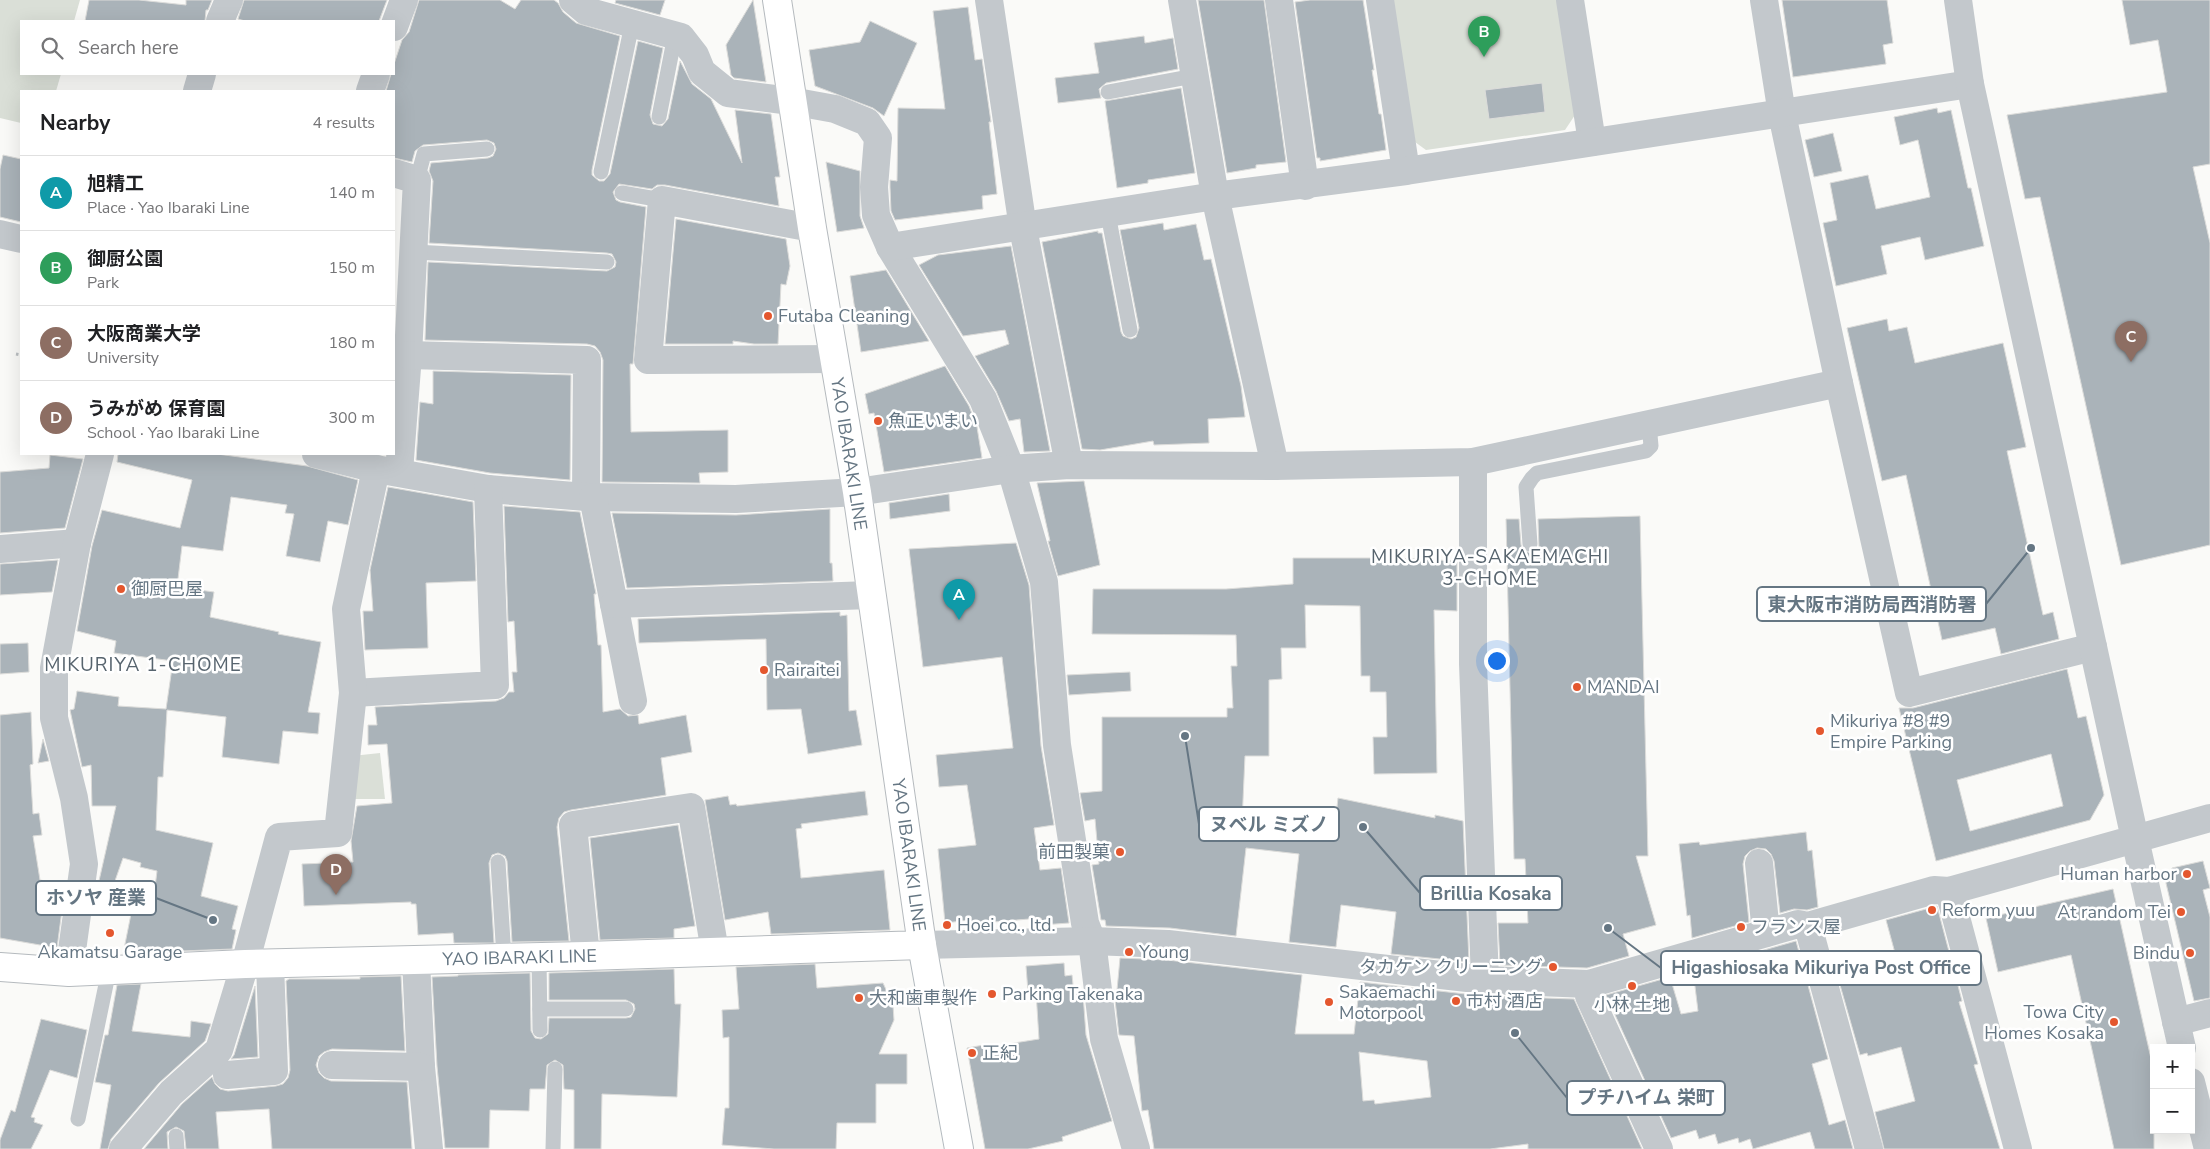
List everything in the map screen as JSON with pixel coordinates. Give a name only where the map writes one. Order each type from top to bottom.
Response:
[{"type":"main road","name":"YAO IBARAKI LINE","points":[[0,968],[69,972],[258,964],[922,945],[857,492],[791,101],[777,0]]},
{"type":"main road","points":[[922,945],[959,1149]]},
{"type":"street","points":[[220,20],[229,0]]},
{"type":"street","points":[[395,24],[404,0]]},
{"type":"street","points":[[573,0],[586,11],[681,37],[695,55],[702,72],[728,93],[791,101],[835,110],[867,122],[878,138],[874,186],[876,215],[890,247],[983,399],[1011,470],[1044,582],[1057,745],[1085,923],[1092,941],[1104,1039],[1136,1149]]},
{"type":"street","points":[[989,0],[1023,228],[1069,465]]},
{"type":"street","points":[[1182,0],[1215,196],[1275,466]]},
{"type":"street","points":[[1279,0],[1305,186]]},
{"type":"street","points":[[1380,0],[1406,171]]},
{"type":"street","points":[[1570,0],[1592,142]]},
{"type":"street","points":[[1764,0],[1782,114],[1839,382],[1909,693],[2093,647]]},
{"type":"street","points":[[1958,0],[1970,84],[2179,1035],[2210,1012]]},
{"type":"street","points":[[197,90],[202,75]]},
{"type":"street","points":[[370,90],[376,75]]},
{"type":"street","points":[[890,247],[1023,228],[1215,196],[1305,186],[1970,84]]},
{"type":"street","points":[[395,430],[408,355],[403,288],[414,252],[405,176]]},
{"type":"street","points":[[812,228],[662,200],[648,360],[834,360]]},
{"type":"street","points":[[0,234],[20,239]]},
{"type":"street","points":[[408,355],[586,360],[589,497],[614,604],[633,701]]},
{"type":"street","points":[[320,455],[388,470],[488,488],[589,497],[736,499],[857,492],[1011,470],[1069,465],[1275,466],[1473,462],[1839,382]]},
{"type":"street","points":[[69,972],[84,864],[74,798],[54,718],[54,668],[77,543],[100,455]]},
{"type":"street","points":[[123,1149],[171,1093],[219,1050],[258,964],[279,837],[338,833],[353,693],[346,608],[388,470],[391,455]]},
{"type":"street","points":[[1473,462],[1473,664],[1485,980]]},
{"type":"street","points":[[353,693],[495,685],[488,488]]},
{"type":"street","points":[[0,549],[77,543]]},
{"type":"street","points":[[614,604],[871,595]]},
{"type":"street","points":[[586,956],[573,825],[691,807],[715,952]]},
{"type":"street","points":[[922,945],[1092,941],[1168,944],[1485,980],[1589,984],[1798,924],[1808,926],[1934,890],[1949,891],[2210,818]]},
{"type":"street","points":[[1759,862],[1766,933]]},
{"type":"street","points":[[1949,891],[2018,1149]]},
{"type":"street","points":[[1808,926],[1869,1149]]},
{"type":"street","points":[[416,960],[421,1067],[429,1149]]},
{"type":"street","points":[[227,1075],[274,1071],[258,964]]},
{"type":"street","points":[[1589,984],[1589,996],[1659,1149]]},
{"type":"street","points":[[332,1065],[421,1067]]},
{"type":"street","points":[[2193,1089],[2208,1149]]},
{"type":"lane","points":[[601,172],[632,24]]},
{"type":"lane","points":[[659,117],[675,35]]},
{"type":"lane","points":[[1108,92],[1194,76]]},
{"type":"lane","points":[[405,176],[424,154],[487,149]]},
{"type":"lane","points":[[622,193],[662,200]]},
{"type":"lane","points":[[1108,214],[1130,330]]},
{"type":"lane","points":[[414,252],[607,262]]},
{"type":"lane","points":[[1530,544],[1526,487],[1532,478],[1537,474],[1646,451],[1651,446],[1649,424]]},
{"type":"lane","points":[[498,862],[504,958]]},
{"type":"lane","points":[[539,957],[540,1030]]},
{"type":"lane","points":[[78,1119],[109,970]]},
{"type":"lane","points":[[540,1009],[626,1009]]},
{"type":"lane","points":[[554,1149],[555,1069]]},
{"type":"path","points":[[16,354],[20,355]]},
{"type":"shaded area","points":[[0,0],[80,0],[74,20],[20,20],[20,75],[61,75],[56,90],[20,90],[20,123],[0,118]]},
{"type":"shaded area","points":[[1393,0],[1557,0],[1575,115],[1565,130],[1426,150],[1415,142]]},
{"type":"shaded area","points":[[380,753],[385,799],[348,799],[352,756]]},
{"type":"building","points":[[89,0],[139,0],[186,5],[186,0],[212,0],[208,10],[206,10],[205,20],[85,20]]},
{"type":"building","points":[[244,0],[387,0],[379,20],[238,19]]},
{"type":"building","points":[[419,0],[500,0],[515,9],[521,0],[554,0],[563,12],[576,23],[620,36],[592,170],[592,175],[599,181],[604,181],[610,174],[638,41],[663,48],[650,115],[653,124],[662,126],[668,119],[680,61],[692,84],[711,99],[742,163],[735,110],[771,114],[780,177],[775,177],[779,206],[665,185],[657,185],[652,189],[619,184],[613,192],[616,200],[620,202],[646,207],[633,364],[630,364],[631,432],[728,430],[728,472],[699,473],[700,483],[602,482],[603,360],[595,346],[587,344],[425,340],[428,262],[607,271],[615,267],[616,262],[612,254],[607,253],[429,243],[433,181],[429,171],[431,163],[488,158],[493,156],[496,149],[494,143],[487,140],[423,145],[415,151],[412,162],[395,158],[395,90],[386,90],[391,75],[395,75],[395,61],[402,40],[409,32]]},
{"type":"building","points":[[616,0],[665,0],[660,15],[615,3]]},
{"type":"building","points":[[753,0],[766,82],[734,78],[731,75],[726,45]]},
{"type":"building","points":[[1198,0],[1264,0],[1286,162],[1256,165],[1256,168],[1227,173]]},
{"type":"building","points":[[1310,0],[1363,0],[1374,70],[1372,70],[1386,150],[1320,161],[1320,158],[1317,158],[1295,2]]},
{"type":"building","points":[[1782,0],[1887,0],[1893,43],[1883,45],[1886,64],[1793,77]]},
{"type":"building","points":[[2122,0],[2210,0],[2210,164],[2193,167],[2210,243],[2210,545],[2121,565],[2040,197],[2025,199],[2007,115],[2167,92],[2158,40],[2130,45]]},
{"type":"building","points":[[968,7],[975,60],[982,59],[991,122],[989,122],[997,194],[982,196],[983,209],[895,220],[891,211],[890,180],[897,181],[898,108],[945,109],[933,11]]},
{"type":"building","points":[[870,21],[917,43],[884,116],[873,108],[815,86],[809,50],[860,42]]},
{"type":"building","points":[[1144,36],[1145,43],[1173,38],[1178,69],[1106,83],[1099,89],[1101,98],[1058,103],[1055,78],[1099,73],[1094,43]]},
{"type":"building","points":[[1542,83],[1545,112],[1489,119],[1485,90]]},
{"type":"building","points":[[1181,88],[1195,173],[1148,180],[1148,183],[1117,188],[1105,101]]},
{"type":"building","points":[[1937,108],[1938,113],[1951,110],[1968,188],[1971,188],[1984,246],[1925,260],[1920,237],[1881,246],[1887,274],[1836,286],[1823,223],[1837,220],[1830,183],[1868,175],[1876,209],[1930,197],[1918,140],[1900,145],[1894,117]]},
{"type":"building","points":[[1833,133],[1842,171],[1814,177],[1805,140]]},
{"type":"building","points":[[3,155],[20,159],[20,222],[0,217],[0,169]]},
{"type":"building","points":[[826,162],[860,171],[860,216],[864,228],[837,232]]},
{"type":"building","points":[[676,219],[786,239],[790,266],[786,285],[781,284],[778,344],[754,344],[733,341],[733,344],[665,344]]},
{"type":"building","points":[[1163,223],[1164,230],[1196,224],[1204,260],[1211,259],[1241,386],[1245,417],[1208,419],[1209,443],[1154,445],[1153,441],[1100,450],[1082,449],[1042,242],[1098,231],[1098,233],[1102,233],[1121,332],[1123,336],[1131,339],[1136,337],[1139,328],[1120,230]]},
{"type":"building","points":[[1011,246],[1050,451],[1024,452],[1020,419],[1009,421],[996,391],[975,356],[1009,344],[1005,330],[963,336],[919,265],[938,255]]},
{"type":"building","points":[[886,270],[929,341],[861,352],[850,276]]},
{"type":"building","points":[[1887,319],[1889,331],[1907,327],[1915,363],[2003,343],[2026,447],[2007,451],[2043,615],[2053,612],[2059,639],[2001,654],[1995,628],[1942,640],[1906,475],[1882,481],[1847,328]]},
{"type":"building","points":[[945,366],[969,406],[977,427],[982,458],[884,472],[874,413],[869,414],[865,394]]},
{"type":"building","points":[[433,371],[571,375],[570,480],[490,473],[416,460],[420,402],[433,404]]},
{"type":"building","points":[[50,455],[83,459],[65,528],[0,533],[0,472],[49,468]]},
{"type":"building","points":[[118,455],[224,455],[307,466],[358,480],[348,525],[328,521],[320,562],[286,556],[294,514],[285,513],[287,505],[231,497],[223,551],[182,546],[177,587],[214,592],[210,617],[279,632],[278,634],[321,642],[308,712],[320,713],[318,734],[283,731],[279,764],[222,757],[226,717],[167,710],[163,777],[158,777],[156,830],[213,843],[201,896],[238,906],[232,929],[236,930],[232,949],[181,951],[158,948],[157,952],[123,954],[132,909],[152,912],[157,871],[140,867],[141,863],[123,858],[109,898],[96,894],[116,806],[92,806],[91,765],[82,767],[70,710],[74,709],[77,691],[119,697],[118,706],[166,709],[173,661],[114,653],[116,641],[77,631],[92,546],[102,510],[180,528],[192,480],[117,462]]},
{"type":"building","points":[[1084,481],[1100,565],[1058,576],[1048,541],[1050,541],[1037,483]]},
{"type":"building","points":[[388,487],[473,502],[476,581],[426,583],[428,648],[365,650],[363,611],[373,611],[370,570]]},
{"type":"building","points":[[949,494],[950,511],[890,519],[889,503]]},
{"type":"building","points":[[504,506],[580,512],[596,594],[594,594],[598,645],[601,645],[603,712],[620,709],[628,716],[638,715],[639,724],[686,715],[692,752],[661,758],[666,795],[571,810],[564,812],[559,818],[557,827],[569,941],[512,942],[507,861],[505,856],[498,853],[492,855],[489,863],[494,943],[454,943],[453,933],[418,935],[416,904],[411,904],[411,902],[304,906],[302,864],[353,862],[351,841],[357,806],[392,803],[387,744],[368,745],[368,725],[377,725],[375,707],[496,701],[504,698],[509,692],[514,692],[512,672],[517,672],[514,621],[508,622]]},
{"type":"building","points":[[830,509],[830,563],[832,563],[833,581],[627,588],[612,513],[736,515]]},
{"type":"building","name":"MANDAI","points":[[1640,516],[1648,856],[1636,856],[1656,925],[1623,934],[1629,956],[1587,968],[1500,965],[1498,923],[1528,923],[1525,859],[1514,859],[1506,519],[1519,519],[1521,545],[1523,550],[1530,553],[1539,548],[1538,519]]},
{"type":"building","points":[[1016,543],[1029,585],[1041,746],[1054,825],[1034,828],[1040,870],[1061,868],[1069,923],[1042,925],[1041,918],[970,924],[970,920],[945,923],[938,849],[976,845],[967,785],[939,787],[936,755],[1013,748],[1002,657],[923,667],[909,549]]},
{"type":"building","points":[[1293,558],[1395,558],[1457,561],[1457,611],[1434,610],[1437,773],[1374,774],[1373,737],[1387,737],[1386,692],[1370,692],[1370,676],[1361,676],[1360,606],[1305,605],[1306,648],[1281,648],[1282,679],[1269,680],[1269,756],[1245,756],[1242,823],[1334,834],[1338,798],[1435,818],[1435,815],[1463,821],[1469,962],[1391,954],[1396,912],[1341,905],[1336,947],[1289,942],[1299,854],[1246,848],[1236,936],[1170,928],[1106,926],[1105,920],[1101,920],[1092,865],[1099,864],[1095,819],[1085,821],[1080,793],[1102,791],[1102,717],[1227,717],[1227,708],[1233,708],[1231,666],[1237,666],[1236,635],[1092,634],[1093,589],[1226,589],[1293,584]]},
{"type":"building","points":[[58,560],[52,592],[0,595],[0,564]]},
{"type":"building","points":[[840,612],[840,616],[847,615],[849,711],[856,710],[862,745],[808,754],[801,709],[767,710],[766,639],[639,643],[638,619]]},
{"type":"building","points":[[28,643],[29,672],[0,674],[0,644]]},
{"type":"building","points":[[2067,669],[2078,718],[2086,716],[2104,795],[2090,820],[1936,861],[1899,708],[1913,708]],"holes":[[[2051,754],[2063,806],[1970,831],[1957,780]]]},
{"type":"building","points":[[1130,672],[1131,691],[1069,695],[1067,675]]},
{"type":"building","points":[[31,712],[33,764],[30,765],[33,814],[39,813],[42,835],[33,836],[40,880],[57,883],[55,892],[64,895],[57,948],[0,938],[0,715]]},
{"type":"building","points":[[43,739],[49,761],[38,763]]},
{"type":"building","points":[[865,791],[868,815],[801,824],[802,828],[796,829],[801,878],[884,870],[890,930],[771,934],[768,912],[725,920],[705,800],[728,796],[730,805],[736,804],[737,806]]},
{"type":"building","points":[[678,825],[695,926],[674,929],[674,938],[600,940],[590,838]]},
{"type":"building","points":[[1806,832],[1808,851],[1812,850],[1818,907],[1807,910],[1794,909],[1780,913],[1774,861],[1766,849],[1757,848],[1745,856],[1743,864],[1749,922],[1692,938],[1690,915],[1687,916],[1679,844],[1699,842],[1700,845]]},
{"type":"building","points":[[2203,861],[2210,888],[2203,890],[2210,917],[2210,998],[2194,1001],[2165,879],[2172,868]]},
{"type":"building","name":"Towa City Homes Kosaka","points":[[2113,889],[2150,1054],[2150,1134],[2154,1134],[2154,1149],[2114,1149],[2071,955],[1998,972],[1986,918]]},
{"type":"building","points":[[1937,906],[1962,1001],[1959,1002],[1978,1064],[1974,1065],[2000,1149],[1884,1149],[1875,1112],[1915,1101],[1901,1047],[1868,1056],[1867,1053],[1860,1055],[1836,971],[1895,953],[1886,920]]},
{"type":"building","points":[[1796,941],[1828,1059],[1812,1064],[1829,1125],[1845,1120],[1853,1149],[1815,1149],[1810,1132],[1753,1149],[1750,1139],[1739,1143],[1738,1138],[1718,1144],[1715,1134],[1699,1139],[1696,1130],[1671,1138],[1606,995],[1670,977],[1681,1014],[1698,1011],[1693,970]]},
{"type":"building","points":[[1120,958],[1167,960],[1302,975],[1295,1034],[1354,1034],[1360,982],[1483,996],[1574,999],[1642,1149],[1528,1149],[1528,1144],[1490,1149],[1154,1149],[1148,1110],[1142,1111],[1134,1036],[1119,1035],[1114,991],[1117,990]],"holes":[[[1359,1052],[1427,1061],[1431,1097],[1375,1104],[1374,1100],[1363,1101]]]},
{"type":"building","points":[[1064,963],[1065,976],[1072,975],[1074,994],[1083,994],[1086,1035],[1112,1121],[1062,1137],[1063,1141],[1028,1149],[985,1149],[967,1048],[989,1044],[989,1047],[1039,1039],[1036,992],[1028,992],[1026,966]]},
{"type":"building","points":[[815,964],[817,988],[883,983],[893,1005],[894,1020],[879,1054],[907,1054],[907,1084],[876,1084],[876,1123],[837,1123],[836,1149],[774,1149],[722,1145],[725,1108],[729,1108],[729,1037],[723,1038],[722,1010],[739,1009],[736,967]]},
{"type":"building","points":[[674,969],[675,1004],[681,1004],[677,1097],[602,1094],[601,1149],[574,1149],[574,1090],[564,1089],[563,1065],[555,1060],[547,1065],[545,1089],[530,1089],[529,1111],[490,1110],[489,1148],[445,1148],[437,1066],[432,977],[530,973],[531,1031],[535,1038],[541,1039],[548,1034],[549,1018],[626,1018],[631,1017],[635,1009],[634,1004],[626,1000],[549,1000],[549,973]]},
{"type":"building","points":[[401,976],[405,1051],[332,1049],[319,1056],[316,1065],[319,1073],[331,1081],[407,1082],[412,1149],[272,1149],[269,1109],[216,1112],[219,1149],[186,1149],[184,1131],[176,1127],[167,1132],[168,1149],[144,1149],[182,1104],[212,1077],[220,1089],[228,1091],[283,1084],[288,1078],[290,1070],[286,981],[289,979],[360,979],[360,977]]},
{"type":"building","points":[[141,984],[132,1031],[190,1037],[191,1021],[211,1024],[205,1041],[159,1083],[111,1139],[108,1149],[100,1149],[111,1085],[95,1082],[105,1035],[108,1035],[117,985]]},
{"type":"building","points":[[255,986],[258,1057],[231,1059],[234,1055]]},
{"type":"building","points":[[41,1019],[87,1030],[77,1078],[50,1070],[31,1117],[35,1118],[34,1122],[43,1125],[31,1149],[0,1149],[0,1140],[11,1110],[15,1112]]},
{"type":"place","name":"御厨公園","points":[[1484,57]]},
{"type":"place","name":"Futaba Cleaning","points":[[768,316]]},
{"type":"place","name":"大阪商業大学","points":[[2131,362]]},
{"type":"place","name":"魚正いまい","points":[[878,421]]},
{"type":"place","name":"東大阪市消防局西消防署","points":[[2031,548]]},
{"type":"place","name":"御厨巴屋","points":[[121,589]]},
{"type":"place","name":"旭精工","points":[[959,620]]},
{"type":"place","name":"Rairaitei","points":[[764,670]]},
{"type":"place","name":"MANDAI","points":[[1577,687]]},
{"type":"place","name":"Mikuriya #8 #9 Empire Parking","points":[[1820,731]]},
{"type":"place","name":"ヌベル ミズノ","points":[[1185,736]]},
{"type":"place","name":"Brillia Kosaka","points":[[1363,827]]},
{"type":"place","name":"前田製菓","points":[[1120,852]]},
{"type":"place","name":"Human harbor","points":[[2187,874]]},
{"type":"place","name":"うみがめ 保育園","points":[[336,895]]},
{"type":"place","name":"Reform yuu","points":[[1932,910]]},
{"type":"place","name":"At random Tei","points":[[2181,912]]},
{"type":"place","name":"ホソヤ 産業","points":[[213,920]]},
{"type":"place","name":"Hoei co., ltd.","points":[[947,925]]},
{"type":"place","name":"フランス屋","points":[[1741,927]]},
{"type":"place","name":"Higashiosaka Mikuriya Post Office","points":[[1608,928]]},
{"type":"place","name":"Akamatsu Garage","points":[[110,933]]},
{"type":"place","name":"Young","points":[[1129,952]]},
{"type":"place","name":"Bindu","points":[[2190,953]]},
{"type":"place","name":"タカケン クリーニング","points":[[1553,967]]},
{"type":"place","name":"小林 土地","points":[[1632,986]]},
{"type":"place","name":"Parking Takenaka","points":[[992,994]]},
{"type":"place","name":"大和歯車製作","points":[[859,998]]},
{"type":"place","name":"市村 酒店","points":[[1456,1001]]},
{"type":"place","name":"Sakaemachi Motorpool","points":[[1329,1002]]},
{"type":"place","name":"Towa City Homes Kosaka","points":[[2114,1022]]},
{"type":"place","name":"プチハイム 栄町","points":[[1515,1033]]},
{"type":"place","name":"正紀","points":[[972,1053]]},
{"type":"district","name":"MIKURIYA-SAKAEMACHI 3-CHOME","points":[[1490,568]]},
{"type":"district","name":"MIKURIYA 1-CHOME","points":[[143,665]]}]
